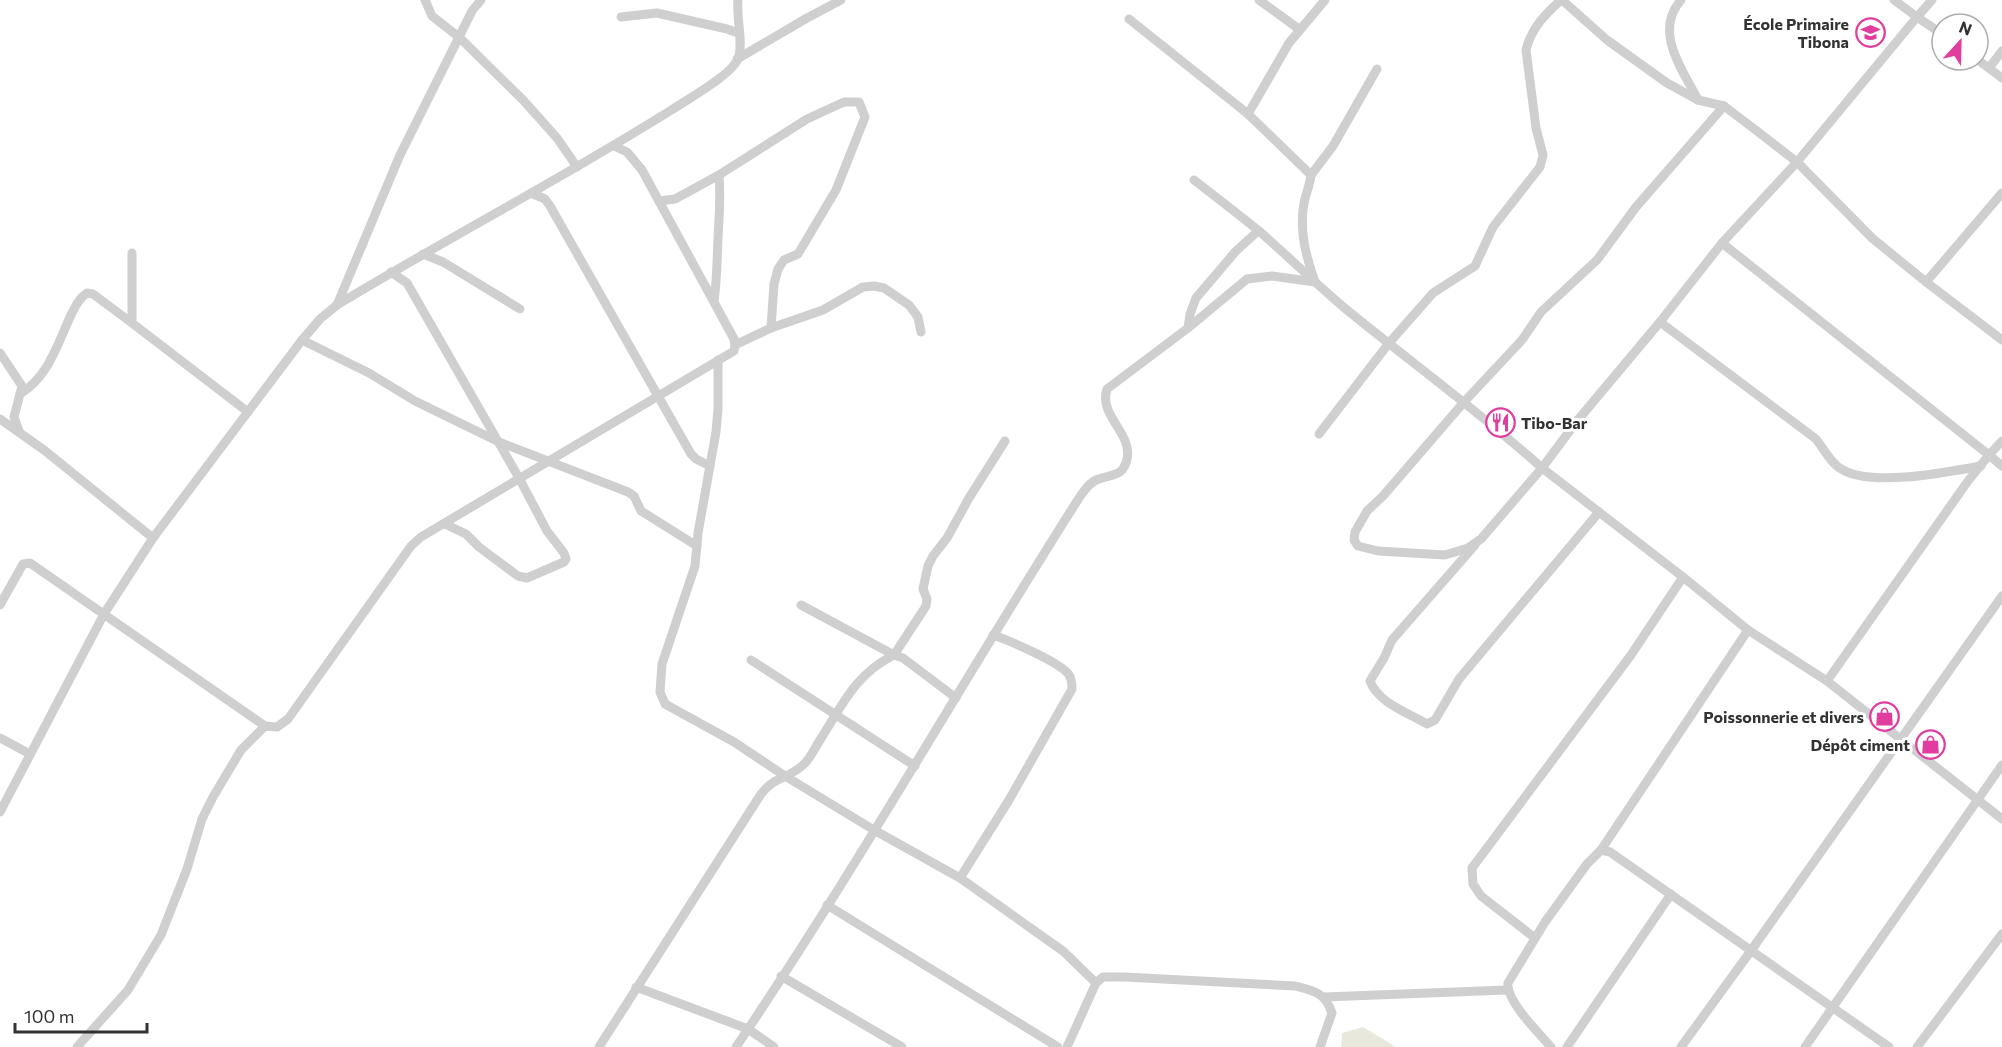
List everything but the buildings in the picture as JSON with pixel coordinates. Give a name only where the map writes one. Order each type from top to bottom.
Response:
[{"type":"street","points":[[425,0],[432,16],[460,38],[524,101],[557,138],[577,167]]},
{"type":"street","points":[[337,305],[355,257],[400,155],[472,11],[481,0]]},
{"type":"street","points":[[738,0],[740,44],[738,60]]},
{"type":"street","points":[[0,812],[104,614],[153,538],[320,319],[337,305],[423,254],[614,146],[709,86],[738,60],[807,18],[842,0]]},
{"type":"street","points":[[1259,0],[1299,29]]},
{"type":"street","points":[[1248,114],[1289,43],[1325,0]]},
{"type":"street","points":[[1319,434],[1389,343],[1433,293],[1475,267],[1493,227],[1540,167],[1543,155],[1536,129],[1526,50],[1529,38],[1539,23],[1562,0],[1607,40],[1667,83],[1698,100],[1724,106],[1797,162],[1872,238],[2002,340]]},
{"type":"street","points":[[1680,0],[1670,20],[1670,46],[1698,100]]},
{"type":"street","points":[[1893,0],[1930,26]]},
{"type":"street","points":[[1599,512],[1459,679],[1435,720],[1427,724],[1383,698],[1372,687],[1370,681],[1388,652],[1392,640],[1542,468],[1577,421],[1660,322],[1722,243],[1797,162],[1932,0]]},
{"type":"street","points":[[621,17],[657,13],[738,33]]},
{"type":"street","points":[[1129,19],[1248,114],[1311,175]]},
{"type":"street","points":[[1990,67],[2002,51]]},
{"type":"street","points":[[1315,282],[1307,258],[1302,231],[1304,203],[1311,175],[1333,146],[1377,69]]},
{"type":"street","points":[[1990,69],[2002,78]]},
{"type":"street","points":[[658,201],[675,199],[719,176],[807,118],[843,102],[859,102],[866,117],[836,190],[798,254],[784,260],[778,269],[774,284],[771,328]]},
{"type":"street","points":[[1481,539],[1468,548],[1445,555],[1378,551],[1358,546],[1354,540],[1355,532],[1367,511],[1522,340],[1541,312],[1597,260],[1636,207],[1724,106]]},
{"type":"street","points":[[0,605],[23,564],[30,563],[265,726],[277,727],[288,719],[411,546],[421,537],[734,351],[735,345],[714,301],[635,160],[627,152],[614,146]]},
{"type":"street","points":[[714,301],[718,274],[721,201],[719,176]]},
{"type":"street","points":[[1194,180],[1542,468],[1748,630],[1827,681],[2002,819]]},
{"type":"street","points":[[531,193],[545,199],[550,206],[691,454],[711,466]]},
{"type":"street","points":[[1926,282],[2002,193]]},
{"type":"street","points":[[1188,328],[1196,298],[1236,251],[1258,231]]},
{"type":"street","points":[[1722,243],[2002,466]]},
{"type":"street","points":[[132,253],[132,323]]},
{"type":"street","points":[[423,254],[443,262],[520,309]]},
{"type":"street","points":[[391,273],[408,283],[547,531],[566,556],[564,562],[527,578],[518,576],[478,547],[466,534],[445,524]]},
{"type":"street","points":[[736,1047],[915,766],[993,634],[1079,498],[1089,484],[1098,478],[1117,475],[1124,467],[1128,445],[1107,408],[1107,389],[1188,328],[1247,279],[1272,276],[1315,282]]},
{"type":"street","points":[[735,345],[771,328],[823,310],[862,287],[874,286],[884,288],[909,305],[918,317],[921,332]]},
{"type":"street","points":[[20,394],[33,386],[50,363],[75,306],[87,293],[93,294],[248,412]]},
{"type":"street","points":[[1660,322],[1816,439],[1833,463],[1853,475],[1917,477],[1981,466]]},
{"type":"street","points":[[302,340],[499,442],[628,492],[634,496],[641,511],[697,546]]},
{"type":"street","points":[[0,353],[22,386],[14,417],[19,431]]},
{"type":"street","points":[[718,360],[718,409],[695,566],[662,664],[661,699],[665,704],[734,742],[874,830],[960,878],[1063,951],[1096,983]]},
{"type":"street","points":[[0,419],[19,431],[153,538]]},
{"type":"street","points":[[599,1047],[761,794],[774,780],[796,772],[807,761],[849,691],[881,662],[894,655],[927,606],[923,589],[924,578],[933,556],[947,538],[1005,441]]},
{"type":"street","points":[[1827,681],[1968,481],[2002,441]]},
{"type":"street","points":[[1534,938],[1481,896],[1473,884],[1473,868],[1631,655],[1683,577]]},
{"type":"street","points":[[1681,1047],[2002,596]]},
{"type":"street","points":[[801,605],[903,658],[957,698]]},
{"type":"street","points":[[1551,1047],[1507,990],[1508,983],[1534,938],[1587,864],[1601,850],[1748,630]]},
{"type":"street","points":[[960,878],[1009,800],[1072,689],[1070,676],[1063,669],[993,634]]},
{"type":"street","points":[[750,660],[915,766]]},
{"type":"street","points":[[77,1047],[128,990],[160,935],[187,869],[202,819],[213,797],[241,750],[265,726]]},
{"type":"street","points":[[0,738],[30,754]]},
{"type":"street","points":[[1805,1047],[2002,765]]},
{"type":"street","points":[[1601,850],[1610,852],[1889,1047]]},
{"type":"street","points":[[1567,1047],[1671,894]]},
{"type":"street","points":[[826,905],[1058,1047]]},
{"type":"street","points":[[1917,1047],[2002,934]]},
{"type":"street","points":[[782,976],[902,1047]]},
{"type":"street","points":[[1067,1047],[1096,983],[1103,977],[1295,986],[1324,997],[1507,990]]},
{"type":"street","points":[[636,987],[748,1029],[774,1047]]},
{"type":"street","points":[[1320,1047],[1332,1013],[1324,997]]},
{"type":"shaded area","points":[[1363,1027],[1396,1047],[1341,1047],[1342,1033]]},
{"type":"place","name":"École Primaire Tibona","points":[[1870,32]]},
{"type":"place","name":"Tibo-Bar","points":[[1500,422]]},
{"type":"place","name":"Poissonnerie et divers","points":[[1885,716]]},
{"type":"place","name":"Dépôt ciment","points":[[1931,744]]}]
